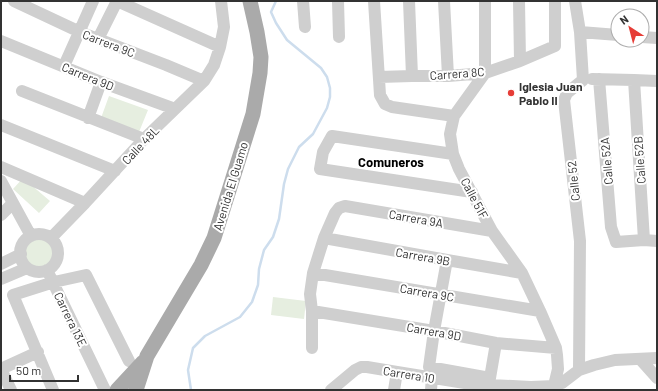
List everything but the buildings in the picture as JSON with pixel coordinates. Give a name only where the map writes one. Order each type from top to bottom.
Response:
[{"type":"main road","name":"Avenida El Guamo","points":[[117,390],[147,356],[201,265],[214,238],[252,114],[260,73],[261,57],[250,1]]},
{"type":"main road","name":"Avenida El Guamo","points":[[136,390],[147,356]]},
{"type":"street","name":"Carrera 9C","points":[[14,1],[80,32],[204,81]]},
{"type":"street","points":[[64,66],[93,1]]},
{"type":"street","points":[[98,39],[117,1],[220,47],[224,27],[218,2]]},
{"type":"street","points":[[303,1],[305,27]]},
{"type":"street","points":[[338,1],[339,37]]},
{"type":"street","points":[[374,1],[380,95],[385,104],[392,108],[454,116]]},
{"type":"street","points":[[409,1],[412,76]]},
{"type":"street","points":[[444,1],[448,76]]},
{"type":"street","points":[[485,1],[485,73]]},
{"type":"street","points":[[519,1],[520,61]]},
{"type":"street","name":"Carrera 8C","points":[[379,77],[448,76],[485,73],[520,61],[555,46],[555,1]]},
{"type":"street","points":[[575,1],[580,32],[583,80],[599,79],[657,81]]},
{"type":"street","points":[[580,32],[610,34]]},
{"type":"street","name":"Carrera 9D","points":[[1,42],[175,109]]},
{"type":"street","name":"Calle 48L","points":[[51,238],[86,203],[144,139],[204,81],[214,65],[220,47]]},
{"type":"street","name":"Calle 51F","points":[[485,73],[454,116],[450,134],[453,154],[459,169],[492,231],[522,273],[556,348],[558,369],[554,388]]},
{"type":"street","name":"Calle 52A","points":[[599,79],[611,227],[616,242],[644,240]]},
{"type":"street","name":"Calle 52","points":[[579,370],[580,241],[564,100],[567,93],[583,80]]},
{"type":"street","name":"Calle 52B","points":[[634,80],[644,240]]},
{"type":"street","points":[[88,118],[102,82]]},
{"type":"street","points":[[22,91],[144,139]]},
{"type":"street","points":[[1,125],[115,172]]},
{"type":"street","points":[[453,154],[332,136],[323,152],[320,169],[472,192]]},
{"type":"street","points":[[1,167],[86,203]]},
{"type":"street","points":[[1,181],[31,236]]},
{"type":"street","points":[[1,215],[12,203]]},
{"type":"street","name":"Carrera 9A","points":[[324,238],[335,213],[339,208],[346,206],[492,231]]},
{"type":"street","points":[[41,234],[51,238],[55,242],[58,255],[54,265],[47,270],[37,272],[27,268],[23,262],[21,254],[23,244],[31,236],[41,234]]},
{"type":"street","points":[[312,348],[312,311],[310,294],[313,273],[324,238]]},
{"type":"street","name":"Carrera 9B","points":[[324,238],[522,273]]},
{"type":"street","points":[[644,240],[657,241]]},
{"type":"street","points":[[1,264],[21,254]]},
{"type":"street","points":[[431,390],[430,372],[434,331],[447,260]]},
{"type":"street","points":[[1,279],[27,268]]},
{"type":"street","name":"Carrera 13E","points":[[47,270],[105,390]]},
{"type":"street","name":"Carrera 9C","points":[[313,273],[540,311]]},
{"type":"street","points":[[53,390],[13,296],[54,282],[86,274],[129,361]]},
{"type":"street","name":"Carrera 9D","points":[[312,311],[496,343],[556,348]]},
{"type":"street","points":[[430,372],[490,378],[496,343]]},
{"type":"street","points":[[11,390],[1,369],[38,352]]},
{"type":"street","name":"Carrera 10","points":[[331,390],[355,370],[361,367],[397,372],[430,372],[470,387],[554,388],[579,370],[594,365],[615,360],[657,358]]},
{"type":"street","points":[[640,359],[657,378]]},
{"type":"street","points":[[394,390],[397,372]]},
{"type":"shaded area","points":[[109,96],[148,110],[139,132],[101,118]]},
{"type":"shaded area","points":[[23,178],[50,201],[39,213],[13,189]]},
{"type":"shaded area","points":[[39,239],[50,243],[54,254],[50,265],[39,269],[28,265],[24,254],[28,243]]},
{"type":"shaded area","points":[[273,297],[306,301],[304,319],[271,315]]},
{"type":"waterway","points":[[191,390],[188,370],[193,348],[205,336],[240,317],[252,302],[258,285],[259,269],[264,250],[273,237],[279,219],[284,184],[288,169],[299,147],[313,134],[327,108],[330,97],[330,88],[327,77],[321,68],[287,40],[276,23],[271,12],[276,1]]},
{"type":"place","name":"Iglesia Juan Pablo II","points":[[511,93]]},
{"type":"district","name":"Comuneros","points":[[391,162]]}]
